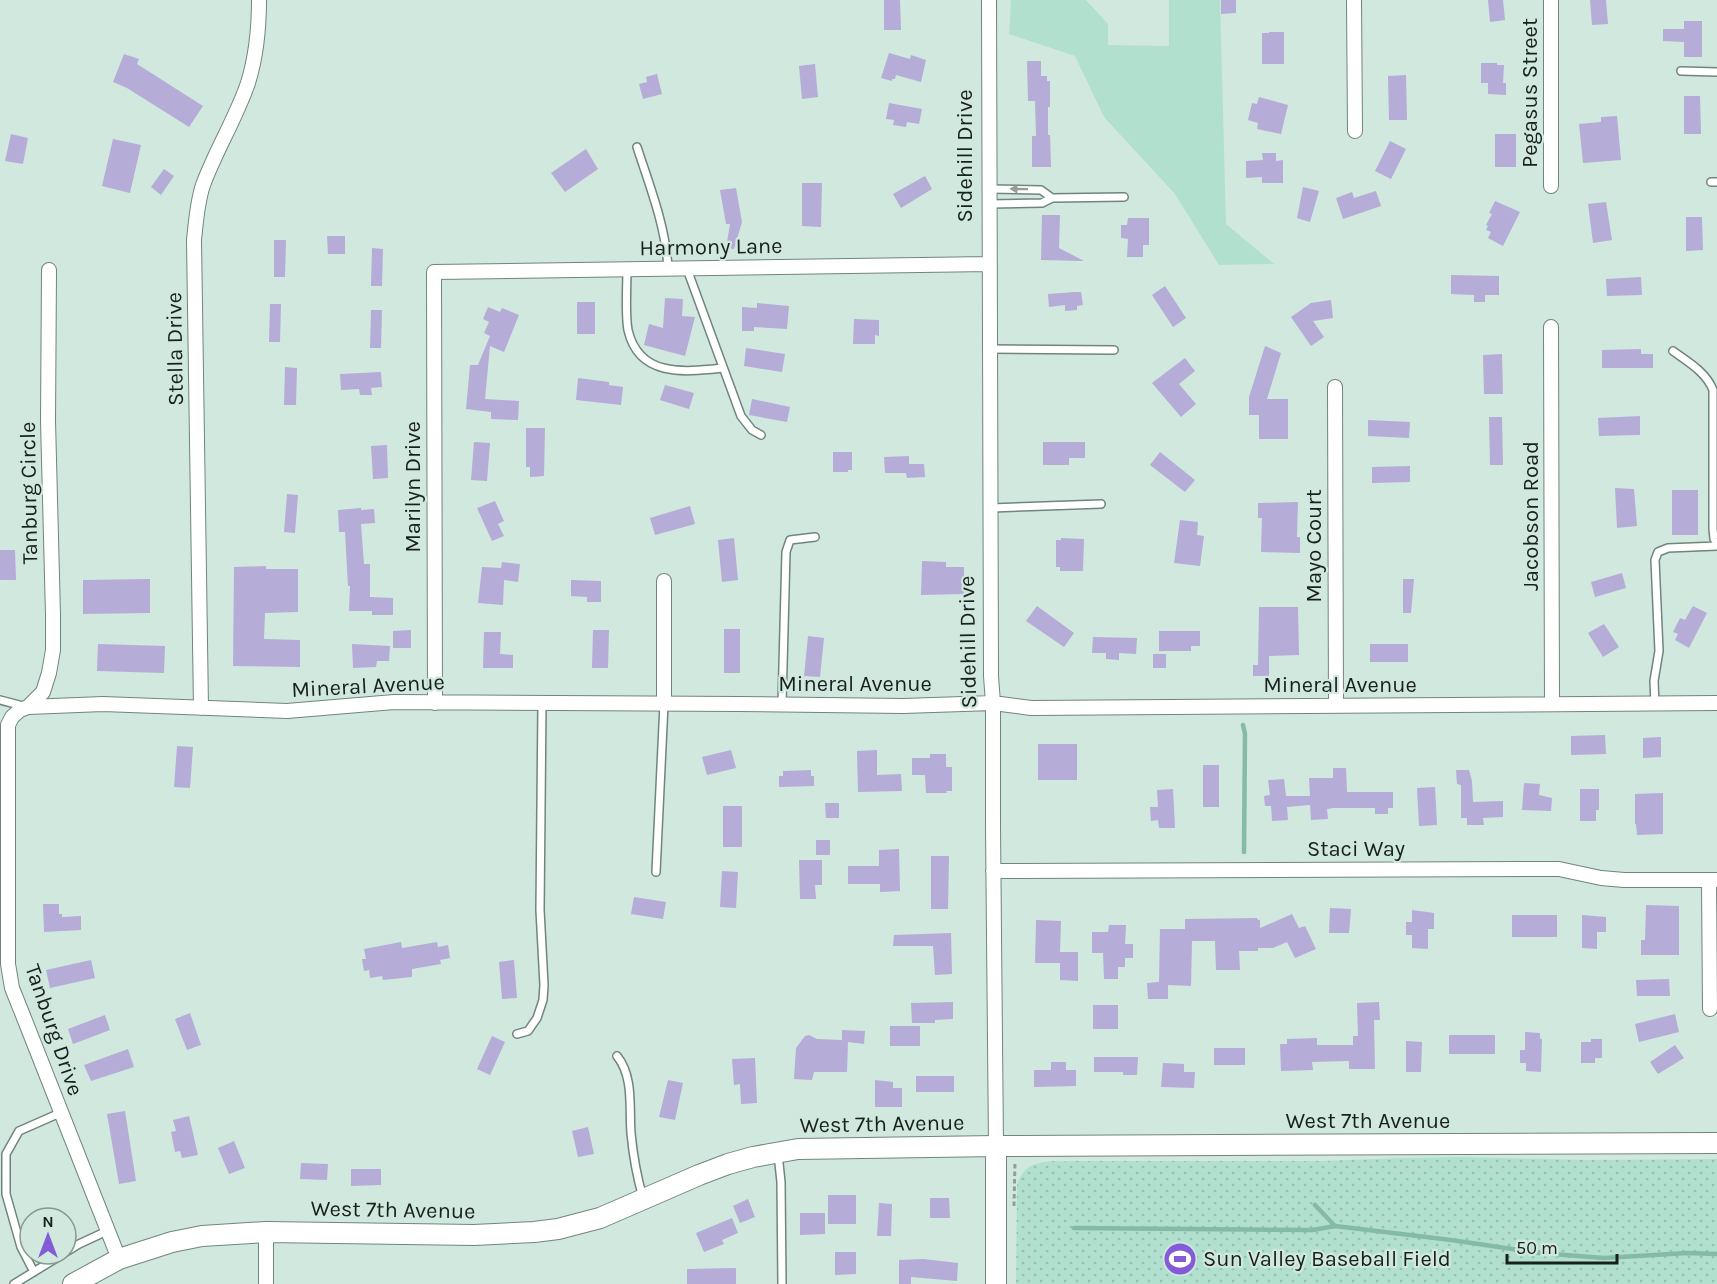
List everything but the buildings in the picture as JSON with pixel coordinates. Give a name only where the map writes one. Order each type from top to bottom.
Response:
[{"type":"main road","name":"West 7th Avenue","points":[[72,1284],[119,1259],[172,1242],[202,1236],[266,1232],[474,1235],[558,1229],[600,1218],[728,1164],[777,1152],[820,1148],[1717,1143]]},
{"type":"main road","name":"Sidehill Drive","points":[[996,1146],[996,1284]]},
{"type":"street","name":"Stella Drive","points":[[201,708],[194,240],[203,186],[247,84],[252,66],[257,38],[259,0]]},
{"type":"street","name":"Sidehill Drive","points":[[988,0],[996,1146]]},
{"type":"street","points":[[1354,0],[1355,131]]},
{"type":"street","name":"Pegasus Street","points":[[1551,0],[1551,186]]},
{"type":"street","name":"Harmony Lane","points":[[434,272],[990,264]]},
{"type":"street","name":"Tanburg Circle","points":[[28,707],[43,692],[49,673],[52,650],[48,422],[49,270]]},
{"type":"street","name":"Marilyn Drive","points":[[434,272],[435,702]]},
{"type":"street","name":"Jacobson Road","points":[[1551,327],[1552,704]]},
{"type":"street","name":"Mayo Court","points":[[1335,387],[1336,706]]},
{"type":"street","points":[[664,581],[664,704]]},
{"type":"street","name":"Mineral Avenue","points":[[28,707],[103,704],[287,711],[382,703],[435,702],[903,706],[993,703],[1031,708],[1717,703]]},
{"type":"street","name":"Tanburg Drive","points":[[28,707],[12,717],[8,725],[8,964],[12,988],[119,1259]]},
{"type":"street","name":"Staci Way","points":[[993,871],[1558,869],[1601,878],[1624,880],[1713,880]]},
{"type":"street","points":[[1710,1009],[1713,880]]},
{"type":"street","points":[[266,1232],[266,1284]]},
{"type":"lane","points":[[1681,71],[1717,72]]},
{"type":"lane","points":[[637,147],[658,212],[668,269]]},
{"type":"lane","points":[[989,189],[1041,189],[1052,198]]},
{"type":"lane","points":[[989,204],[1042,203],[1052,198],[1124,197]]},
{"type":"lane","points":[[627,269],[628,329],[634,346],[642,357],[652,365],[663,369],[693,371],[723,368]]},
{"type":"lane","points":[[687,269],[741,416],[752,430],[761,435]]},
{"type":"lane","points":[[990,349],[1114,350]]},
{"type":"lane","points":[[1655,704],[1654,681],[1659,651],[1655,560],[1658,552],[1668,548],[1717,545],[1713,528],[1713,390],[1711,384],[1698,369],[1673,351]]},
{"type":"lane","points":[[991,508],[1101,504]]},
{"type":"lane","points":[[782,704],[786,552],[790,540],[815,537]]},
{"type":"lane","points":[[0,700],[28,707]]},
{"type":"lane","points":[[517,1034],[528,1031],[537,1018],[543,1000],[540,910],[542,704]]},
{"type":"lane","points":[[656,872],[664,704]]},
{"type":"lane","points":[[617,1056],[627,1076],[631,1134],[643,1200]]},
{"type":"lane","points":[[34,1272],[21,1247],[6,1194],[6,1154],[19,1131],[60,1113]]},
{"type":"lane","points":[[777,1152],[781,1182],[782,1284]]},
{"type":"lane","points":[[78,1245],[107,1231]]},
{"type":"lane","points":[[14,1284],[43,1266]]},
{"type":"green space","points":[[1011,0],[1086,0],[1108,24],[1108,45],[1169,46],[1169,0],[1220,0],[1226,224],[1274,264],[1219,265],[1175,194],[1104,117],[1075,56],[1009,34]]},
{"type":"green space","points":[[1459,1157],[1589,1160],[1717,1159],[1717,1284],[1016,1284],[1017,1185],[1021,1176],[1032,1165],[1073,1161],[1323,1161]]},
{"type":"waterway","points":[[1243,725],[1245,734],[1244,852]]},
{"type":"waterway","points":[[1315,1205],[1335,1226]]},
{"type":"waterway","points":[[1074,1228],[1313,1230],[1335,1226],[1539,1253],[1604,1258],[1687,1253],[1717,1254]]},
{"type":"place","name":"Sun Valley Baseball Field","points":[[1180,1259]]}]
